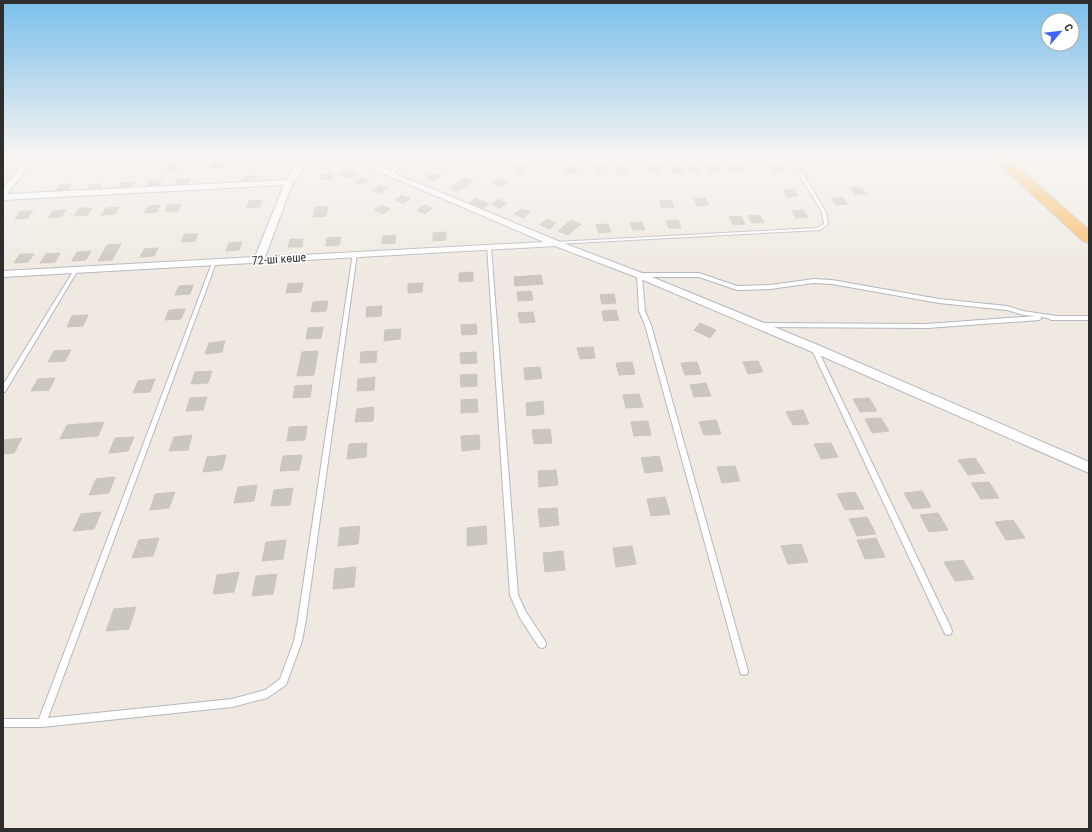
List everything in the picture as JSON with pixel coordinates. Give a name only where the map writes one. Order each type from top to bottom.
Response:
[{"type":"highway","points":[[1043,197],[1089,238]]},
{"type":"highway","points":[[1058,197],[1089,224]]},
{"type":"street","points":[[259,260],[283,197]]},
{"type":"street","points":[[445,197],[555,243],[639,275],[761,325],[1089,468]]},
{"type":"street","name":"72-ші көше","points":[[3,274],[555,243]]},
{"type":"lane","points":[[555,243],[818,229],[826,224],[824,212],[815,197]]},
{"type":"lane","points":[[489,247],[514,595],[523,616],[542,644]]},
{"type":"lane","points":[[3,724],[42,723],[232,703],[268,694],[283,682],[298,641],[302,619],[355,254]]},
{"type":"lane","points":[[42,723],[214,263]]},
{"type":"lane","points":[[3,390],[76,270]]},
{"type":"lane","points":[[744,671],[650,332],[642,311],[639,275],[699,275],[737,288],[770,287],[814,281],[832,282],[939,301],[1007,308],[1023,313],[1054,318]]},
{"type":"lane","points":[[761,325],[927,326],[1054,318],[1089,318]]},
{"type":"lane","points":[[814,348],[948,631]]},
{"type":"building","points":[[399,197],[406,197],[410,199],[403,204],[395,200]]},
{"type":"building","points":[[842,197],[848,204],[836,205],[831,198]]},
{"type":"building","points":[[476,198],[489,204],[482,209],[469,203]]},
{"type":"building","points":[[705,198],[709,205],[697,206],[694,199]]},
{"type":"building","points":[[498,199],[507,203],[500,208],[491,204]]},
{"type":"building","points":[[262,200],[260,207],[247,208],[249,201]]},
{"type":"building","points":[[671,200],[674,207],[662,208],[659,201]]},
{"type":"building","points":[[181,204],[178,211],[165,212],[168,205]]},
{"type":"building","points":[[160,205],[157,212],[144,213],[148,206]]},
{"type":"building","points":[[382,205],[390,209],[382,214],[374,210]]},
{"type":"building","points":[[424,205],[433,208],[425,214],[417,210]]},
{"type":"building","points":[[328,206],[326,216],[313,217],[315,207]]},
{"type":"building","points":[[119,207],[115,214],[101,215],[106,208]]},
{"type":"building","points":[[79,208],[92,208],[88,215],[74,216]]},
{"type":"building","points":[[521,209],[530,212],[523,218],[514,214]]},
{"type":"building","points":[[66,210],[61,217],[48,218],[53,211]]},
{"type":"building","points":[[803,210],[808,217],[796,218],[792,211]]},
{"type":"building","points":[[20,211],[33,211],[28,218],[15,219]]},
{"type":"building","points":[[759,215],[764,222],[752,223],[748,216]]},
{"type":"building","points":[[741,216],[745,224],[733,225],[729,217]]},
{"type":"building","points":[[547,219],[556,223],[550,229],[540,225]]},
{"type":"building","points":[[571,220],[581,224],[568,235],[558,231]]},
{"type":"building","points":[[678,220],[681,228],[669,228],[666,221]]},
{"type":"building","points":[[642,222],[645,230],[633,230],[630,223]]},
{"type":"building","points":[[608,224],[611,232],[599,233],[596,225]]},
{"type":"building","points":[[446,232],[446,240],[433,241],[433,233]]},
{"type":"building","points":[[185,234],[198,234],[195,241],[181,242]]},
{"type":"building","points":[[396,235],[395,243],[382,244],[383,236]]},
{"type":"building","points":[[341,237],[339,245],[326,246],[327,238]]},
{"type":"building","points":[[290,239],[303,239],[302,247],[288,247]]},
{"type":"building","points":[[242,242],[239,250],[226,251],[229,243]]},
{"type":"building","points":[[121,244],[112,260],[98,261],[107,245]]},
{"type":"building","points":[[158,248],[154,256],[140,257],[144,249]]},
{"type":"building","points":[[91,251],[86,260],[72,261],[77,252]]},
{"type":"building","points":[[60,253],[55,262],[40,263],[46,254]]},
{"type":"building","points":[[20,254],[34,254],[28,262],[14,263]]},
{"type":"building","points":[[473,272],[473,281],[459,282],[459,273]]},
{"type":"building","points":[[541,275],[543,284],[515,286],[514,277]]},
{"type":"building","points":[[303,283],[301,292],[286,293],[288,284]]},
{"type":"building","points":[[423,283],[422,292],[408,293],[408,284]]},
{"type":"building","points":[[193,285],[190,294],[175,295],[179,286]]},
{"type":"building","points":[[531,291],[533,300],[518,301],[517,292]]},
{"type":"building","points":[[614,294],[616,303],[602,304],[600,295]]},
{"type":"building","points":[[328,301],[326,311],[311,312],[313,302]]},
{"type":"building","points":[[382,306],[381,316],[366,317],[367,307]]},
{"type":"building","points":[[185,309],[181,319],[165,320],[169,310]]},
{"type":"building","points":[[616,310],[619,320],[604,321],[602,311]]},
{"type":"building","points":[[533,312],[535,322],[520,323],[518,313]]},
{"type":"building","points":[[88,315],[83,326],[67,327],[72,316]]},
{"type":"building","points":[[700,323],[716,330],[710,338],[694,330]]},
{"type":"building","points":[[476,324],[477,334],[462,335],[461,325]]},
{"type":"building","points":[[323,327],[321,338],[306,339],[308,328]]},
{"type":"building","points":[[401,329],[400,339],[384,341],[385,330]]},
{"type":"building","points":[[225,341],[222,352],[205,354],[209,343]]},
{"type":"building","points":[[593,347],[595,358],[580,359],[577,348]]},
{"type":"building","points":[[71,350],[65,361],[48,362],[54,351]]},
{"type":"building","points":[[318,351],[314,375],[297,376],[302,352]]},
{"type":"building","points":[[377,351],[376,362],[360,363],[361,352]]},
{"type":"building","points":[[476,352],[477,363],[461,364],[460,353]]},
{"type":"building","points":[[758,361],[763,372],[748,374],[743,362]]},
{"type":"building","points":[[632,362],[635,374],[619,375],[616,363]]},
{"type":"building","points":[[697,362],[701,374],[685,375],[681,363]]},
{"type":"building","points":[[540,367],[542,378],[525,380],[524,368]]},
{"type":"building","points":[[212,371],[208,383],[191,384],[195,372]]},
{"type":"building","points":[[477,374],[477,386],[461,387],[460,375]]},
{"type":"building","points":[[375,377],[374,390],[357,391],[358,379]]},
{"type":"building","points":[[55,378],[49,390],[31,391],[38,379]]},
{"type":"building","points":[[155,379],[150,392],[133,393],[138,381]]},
{"type":"building","points":[[706,383],[711,396],[694,397],[690,385]]},
{"type":"building","points":[[312,385],[310,397],[293,398],[295,386]]},
{"type":"building","points":[[639,394],[643,407],[626,408],[623,395]]},
{"type":"building","points":[[207,397],[203,410],[186,411],[190,398]]},
{"type":"building","points":[[869,398],[877,411],[860,412],[853,399]]},
{"type":"building","points":[[477,399],[478,412],[461,413],[461,400]]},
{"type":"building","points":[[543,401],[544,414],[527,416],[526,403]]},
{"type":"building","points":[[374,407],[373,421],[355,422],[357,409]]},
{"type":"building","points":[[803,410],[809,424],[793,425],[786,412]]},
{"type":"building","points":[[881,418],[889,431],[872,433],[865,419]]},
{"type":"building","points":[[716,420],[721,434],[704,435],[699,422]]},
{"type":"building","points":[[648,421],[651,435],[634,436],[631,422]]},
{"type":"building","points":[[104,422],[98,436],[60,439],[67,425]]},
{"type":"building","points":[[307,426],[305,440],[287,441],[289,427]]},
{"type":"building","points":[[550,429],[552,443],[534,444],[532,430]]},
{"type":"building","points":[[192,435],[188,450],[169,451],[174,437]]},
{"type":"building","points":[[479,435],[480,449],[462,451],[461,436]]},
{"type":"building","points":[[134,437],[128,451],[109,453],[115,438]]},
{"type":"building","points":[[22,438],[14,453],[3,454],[3,440]]},
{"type":"building","points":[[367,443],[366,457],[347,459],[349,444]]},
{"type":"building","points":[[831,443],[838,457],[821,459],[814,444]]},
{"type":"building","points":[[226,455],[222,470],[203,472],[207,457]]},
{"type":"building","points":[[302,455],[299,470],[280,471],[283,456]]},
{"type":"building","points":[[659,456],[663,471],[645,473],[641,458]]},
{"type":"building","points":[[975,458],[985,473],[968,475],[958,460]]},
{"type":"building","points":[[735,466],[740,481],[722,483],[717,467]]},
{"type":"building","points":[[556,470],[558,485],[539,487],[538,471]]},
{"type":"building","points":[[115,477],[109,493],[89,495],[96,479]]},
{"type":"building","points":[[989,482],[999,498],[981,499],[971,483]]},
{"type":"building","points":[[257,485],[254,501],[234,503],[238,487]]},
{"type":"building","points":[[293,488],[290,505],[271,506],[274,490]]},
{"type":"building","points":[[922,491],[931,507],[913,509],[904,493]]},
{"type":"building","points":[[175,492],[169,508],[150,510],[155,494]]},
{"type":"building","points":[[855,492],[864,509],[845,510],[837,494]]},
{"type":"building","points":[[665,497],[670,514],[651,516],[647,499]]},
{"type":"building","points":[[557,508],[559,525],[540,527],[538,509]]},
{"type":"building","points":[[101,512],[94,529],[73,531],[81,514]]},
{"type":"building","points":[[938,513],[948,530],[929,532],[920,515]]},
{"type":"building","points":[[867,517],[876,534],[857,536],[849,519]]},
{"type":"building","points":[[1013,520],[1025,538],[1006,540],[995,522]]},
{"type":"building","points":[[360,526],[358,544],[338,546],[340,528]]},
{"type":"building","points":[[486,526],[487,544],[467,546],[467,528]]},
{"type":"building","points":[[159,538],[153,556],[132,558],[139,540]]},
{"type":"building","points":[[876,538],[885,557],[865,559],[857,540]]},
{"type":"building","points":[[286,540],[283,559],[262,561],[266,542]]},
{"type":"building","points":[[801,544],[808,562],[788,564],[781,546]]},
{"type":"building","points":[[632,546],[636,564],[616,567],[613,548]]},
{"type":"building","points":[[563,551],[565,570],[545,572],[543,553]]},
{"type":"building","points":[[963,560],[974,579],[955,581],[944,562]]},
{"type":"building","points":[[356,567],[354,587],[333,589],[335,569]]},
{"type":"building","points":[[239,572],[234,592],[213,594],[217,575]]},
{"type":"building","points":[[277,574],[273,594],[252,596],[256,576]]},
{"type":"building","points":[[136,607],[129,629],[106,631],[114,609]]}]
